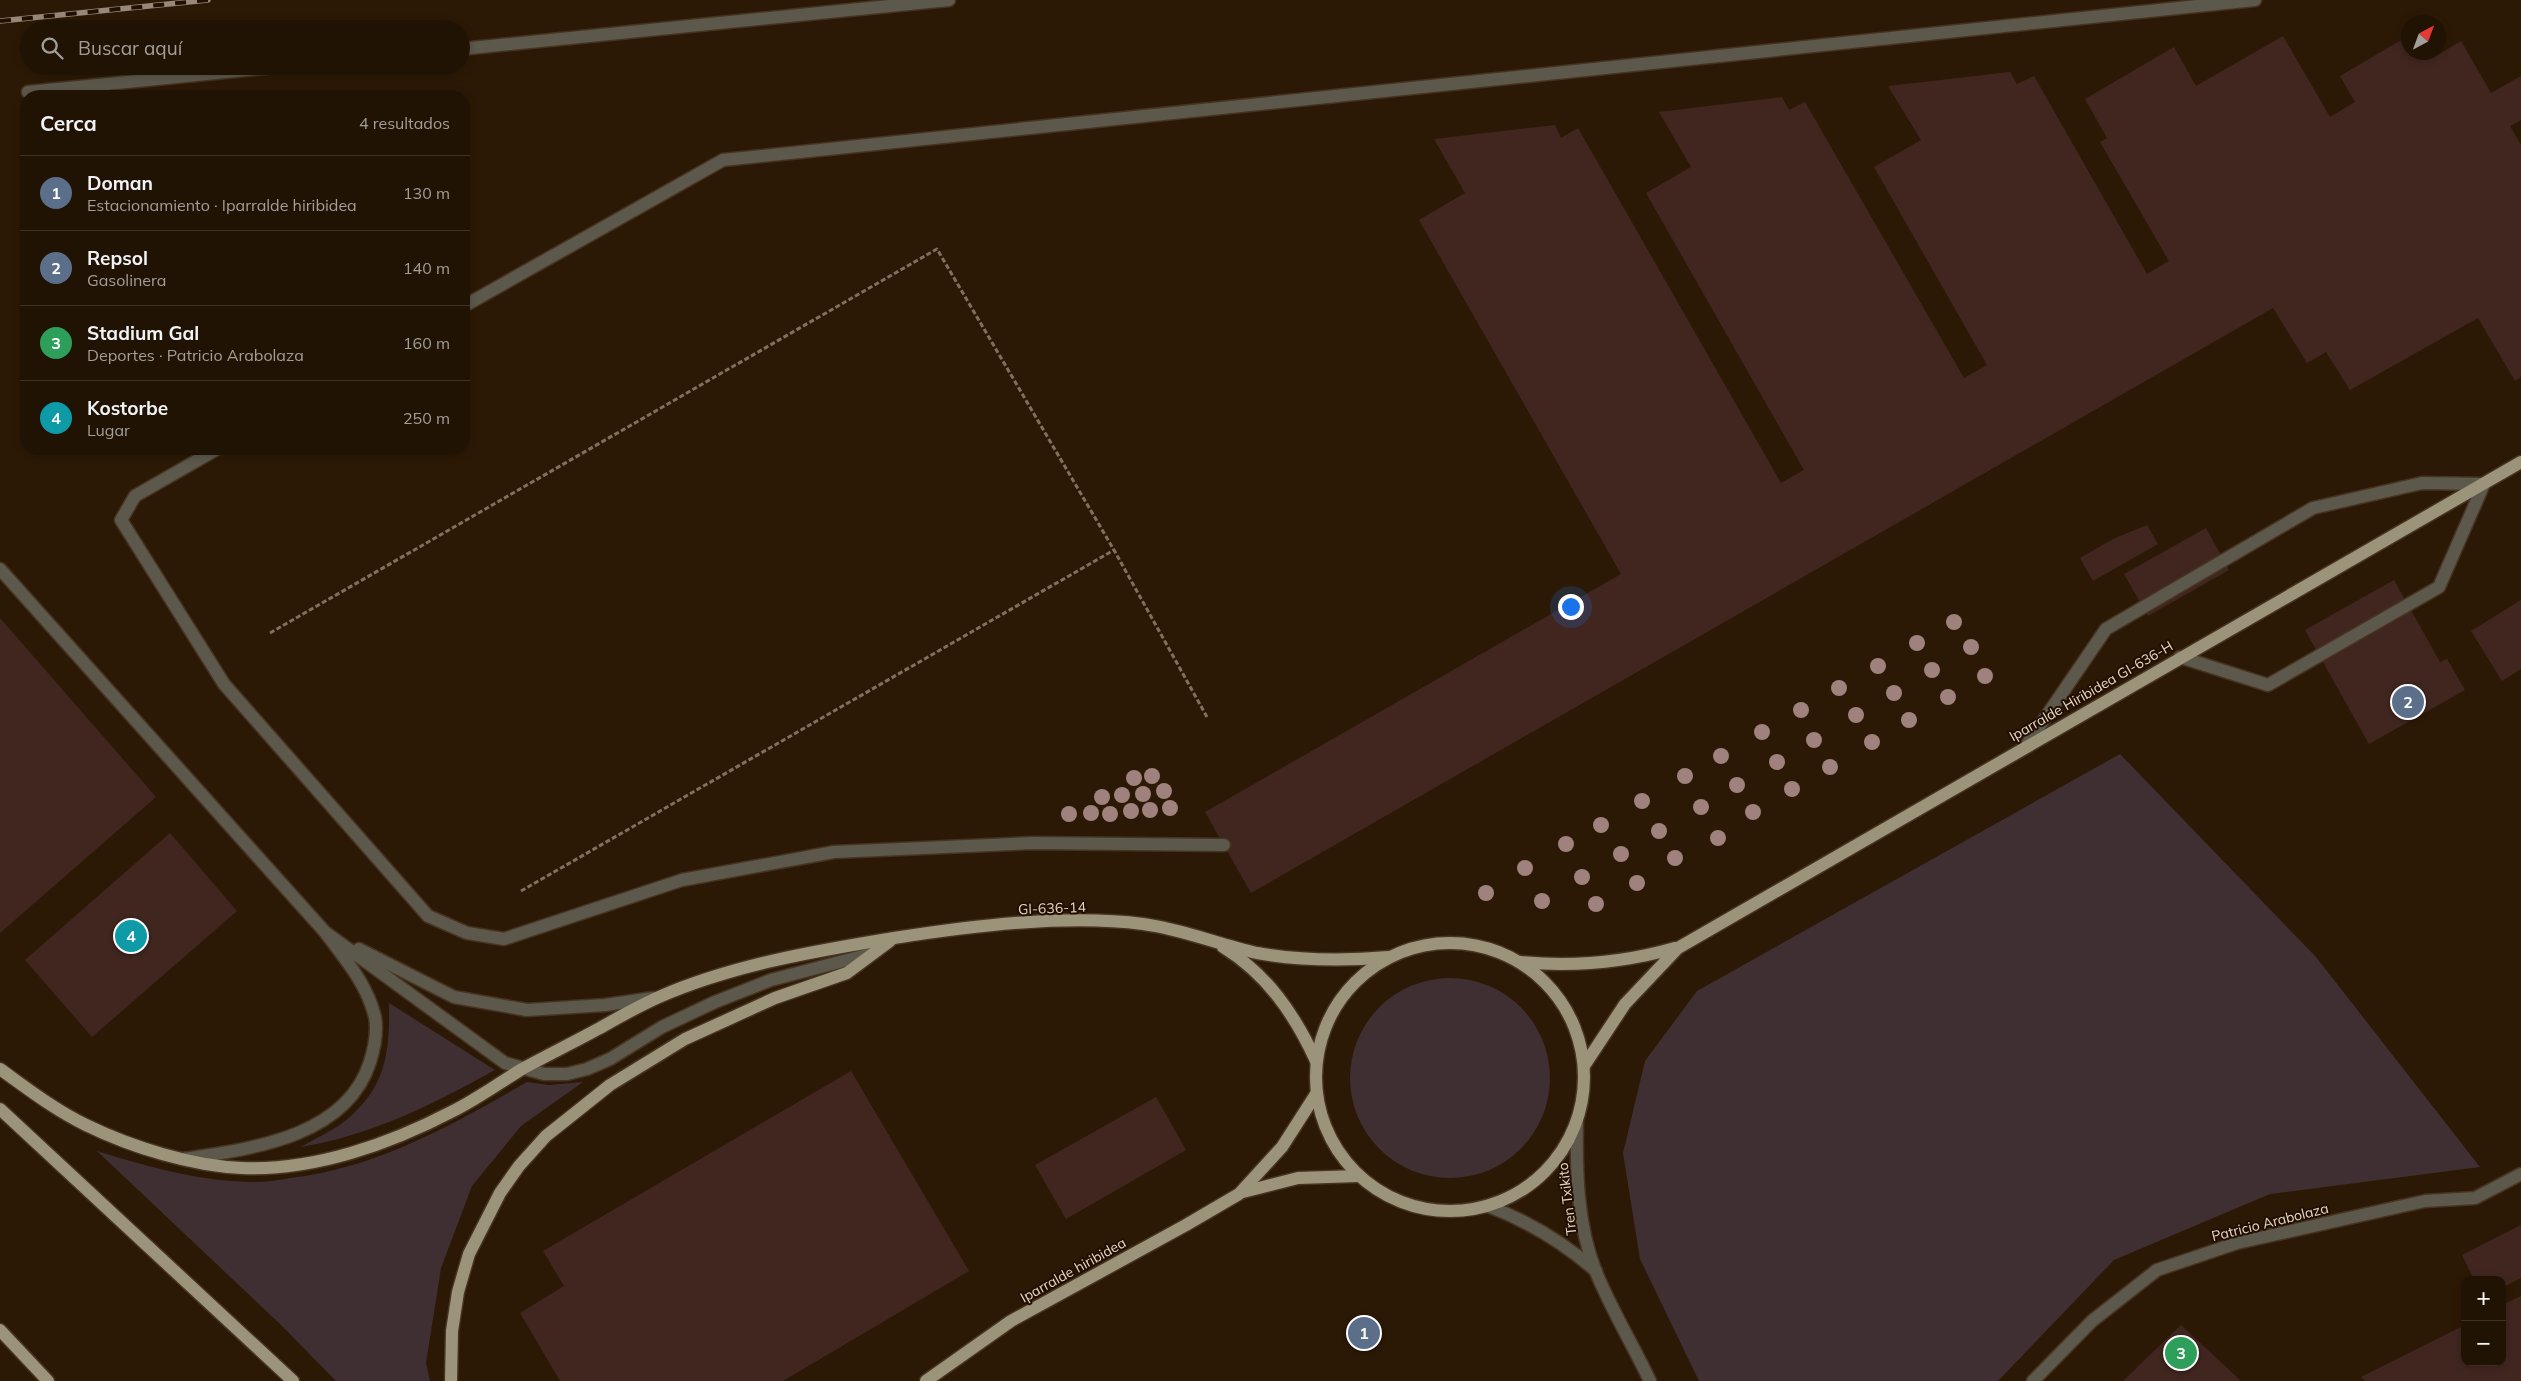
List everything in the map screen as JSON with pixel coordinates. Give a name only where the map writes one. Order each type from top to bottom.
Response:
[{"type":"main road","name":"Iparralde Hiribidea GI-636-H","points":[[1519,962],[1558,966],[1598,964],[1639,958],[1678,948],[2521,462]]},
{"type":"main road","name":"GI-636-14","points":[[0,1069],[45,1101],[85,1124],[132,1145],[183,1159],[241,1168],[297,1164],[343,1155],[392,1139],[453,1111],[522,1069],[656,998],[696,982],[765,963],[894,938],[994,926],[1050,922],[1141,923],[1210,939],[1255,952],[1300,959],[1344,961],[1389,957]]},
{"type":"main road","points":[[452,1381],[452,1331],[458,1292],[469,1254],[500,1193],[519,1166],[546,1136],[610,1085],[685,1039],[775,998],[847,973],[894,938]]},
{"type":"main road","name":"GI-636-14","points":[[1210,939],[1234,954],[1275,992],[1296,1021],[1316,1061]]},
{"type":"main road","points":[[1455,942],[1488,948],[1519,962],[1544,981],[1564,1006],[1578,1035],[1584,1066],[1584,1094],[1577,1121],[1566,1146],[1545,1173],[1519,1193],[1488,1206],[1455,1212],[1420,1208],[1387,1196],[1358,1176],[1330,1138],[1316,1094],[1316,1061],[1324,1028],[1339,999],[1361,975],[1389,957],[1421,946],[1455,942]]},
{"type":"main road","name":"Iparralde Hiribidea GI-636-H","points":[[1584,1066],[1625,1004],[1678,948]]},
{"type":"main road","name":"Iparralde hiribidea","points":[[1239,1194],[1282,1147],[1316,1094]]},
{"type":"main road","points":[[0,1109],[293,1381]]},
{"type":"main road","name":"Iparralde hiribidea","points":[[926,1381],[1011,1321],[1186,1226],[1239,1194],[1298,1178],[1358,1176]]},
{"type":"main road","points":[[0,1330],[48,1381]]},
{"type":"street","points":[[470,48],[949,0]]},
{"type":"street","points":[[470,303],[723,160],[2255,0]]},
{"type":"street","points":[[48,90],[197,75]]},
{"type":"street","points":[[207,455],[135,496],[121,520],[224,684],[428,916],[466,933],[504,939],[682,880],[834,852],[1032,843],[1224,845]]},
{"type":"street","points":[[2026,746],[2106,629],[2313,508],[2422,482],[2484,484],[2440,587],[2268,685],[2180,657]]},
{"type":"street","points":[[0,569],[325,932],[361,979],[375,1018],[375,1045],[366,1073],[352,1094],[335,1112],[315,1124],[271,1142],[183,1159]]},
{"type":"street","points":[[325,932],[454,997],[527,1010],[605,1005],[656,998]]},
{"type":"street","points":[[325,932],[505,1063],[544,1074],[567,1074],[587,1069],[610,1059],[662,1027],[732,996],[772,980],[874,953]]},
{"type":"street","name":"Tren Txikito","points":[[1577,1121],[1576,1159],[1580,1197],[1586,1235],[1596,1271],[1650,1381]]},
{"type":"street","name":"Patricio Arabolaza","points":[[2033,1381],[2092,1321],[2157,1270],[2237,1242],[2426,1201],[2475,1198],[2521,1174]]},
{"type":"street","name":"Tren Txikito","points":[[1488,1206],[1518,1217],[1546,1232],[1572,1250],[1596,1271]]},
{"type":"path","points":[[270,633],[937,249],[1114,550],[1207,717]]},
{"type":"path","points":[[521,891],[1114,550]]},
{"type":"shaded area","points":[[2120,754],[2316,957],[2480,1167],[2270,1194],[2114,1260],[1998,1381],[1699,1381],[1640,1259],[1623,1153],[1645,1061],[1697,991]]},
{"type":"shaded area","points":[[1450,978],[1479,982],[1506,995],[1521,1007],[1533,1022],[1546,1049],[1550,1078],[1546,1107],[1533,1134],[1521,1149],[1506,1161],[1479,1174],[1450,1178],[1421,1174],[1394,1161],[1379,1149],[1367,1134],[1354,1107],[1350,1078],[1354,1049],[1367,1022],[1379,1007],[1394,995],[1421,982]]},
{"type":"shaded area","points":[[389,1003],[495,1070],[425,1107],[377,1127],[327,1142],[301,1147],[347,1119],[373,1090],[380,1077],[387,1049]]},
{"type":"shaded area","points":[[527,1082],[549,1085],[583,1082],[521,1126],[472,1186],[441,1268],[426,1363],[430,1381],[336,1381],[281,1325],[97,1151],[175,1173],[236,1181],[260,1182],[322,1173],[383,1155],[413,1142],[471,1114]]},
{"type":"building","points":[[2283,36],[2330,117],[2355,102],[2340,76],[2401,40],[2401,60],[2446,60],[2446,50],[2461,41],[2491,93],[2521,76],[2521,120],[2510,126],[2521,145],[2521,377],[2515,381],[2478,318],[2350,390],[2326,352],[2307,363],[2273,308],[1251,893],[1205,812],[1621,574],[1419,220],[1465,193],[1434,139],[1555,125],[1561,138],[1578,128],[1781,483],[1804,470],[1646,193],[1691,167],[1659,112],[1782,97],[1789,110],[1805,102],[1964,378],[1987,365],[1874,167],[1921,140],[1888,86],[2010,72],[2017,84],[2034,76],[2147,274],[2169,261],[2100,142],[2107,138],[2085,99],[2174,47],[2196,86]]},
{"type":"building","points":[[2147,525],[2158,544],[2093,581],[2080,558],[2113,539]]},
{"type":"building","points":[[2206,528],[2229,570],[2148,616],[2124,574]]},
{"type":"building","points":[[2394,580],[2440,662],[2447,659],[2465,690],[2369,744],[2305,630]]},
{"type":"building","points":[[2521,600],[2521,669],[2502,681],[2471,631]]},
{"type":"building","points":[[0,618],[156,797],[0,933]]},
{"type":"building","points":[[170,833],[237,911],[92,1037],[25,960]]},
{"type":"building","points":[[851,1071],[969,1271],[783,1381],[560,1381],[520,1313],[564,1286],[543,1251]]},
{"type":"building","points":[[1156,1097],[1186,1150],[1066,1219],[1035,1165]]},
{"type":"building","points":[[2521,1225],[2521,1278],[2506,1286],[2506,1276],[2472,1276],[2462,1255]]},
{"type":"building","points":[[2521,1296],[2521,1381],[2365,1381],[2361,1377],[2461,1327],[2461,1366],[2506,1366],[2506,1303]]},
{"type":"building","points":[[2181,1325],[2241,1381],[2123,1381]]},
{"type":"railway","points":[[0,21],[208,0]]},
{"type":"place","name":"Repsol","points":[[2408,702]]},
{"type":"place","name":"Kostorbe","points":[[131,936]]},
{"type":"place","name":"Doman","points":[[1364,1333]]},
{"type":"place","name":"Stadium Gal","points":[[2181,1353]]}]
